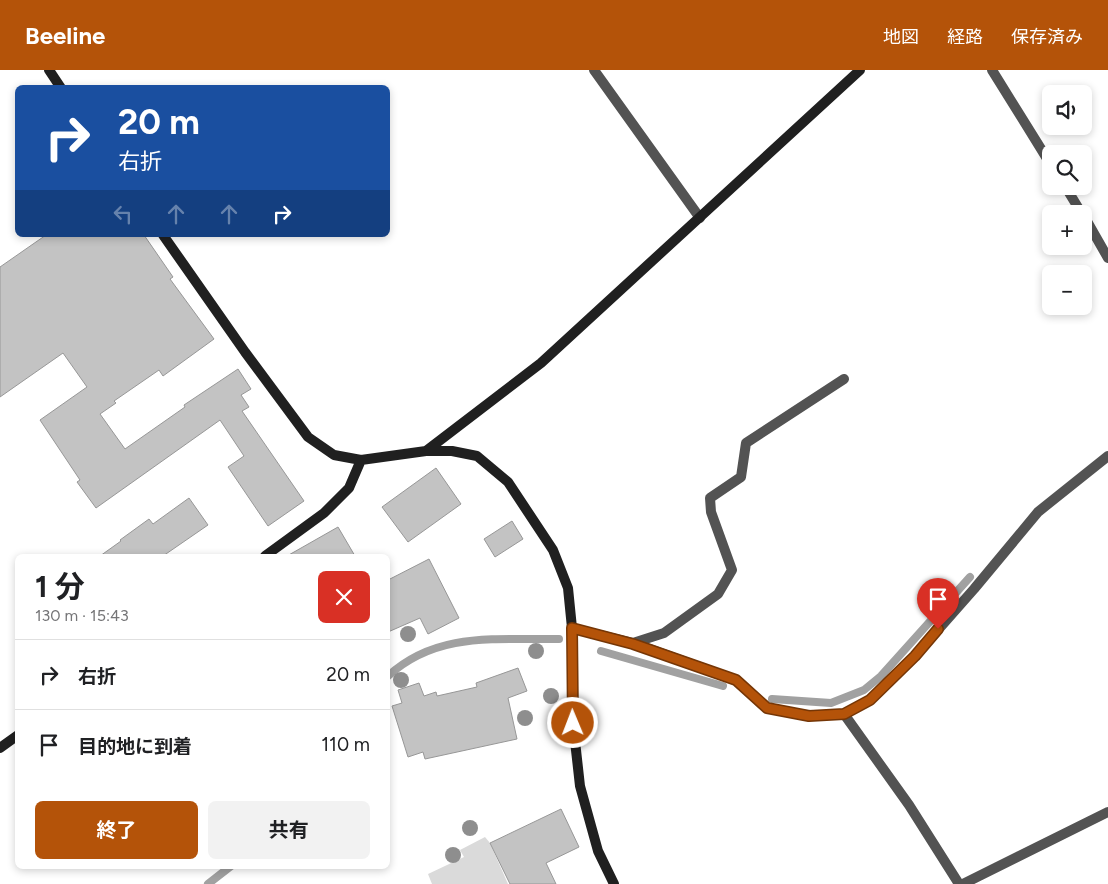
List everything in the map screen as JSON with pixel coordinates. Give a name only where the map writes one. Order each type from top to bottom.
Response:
[{"type":"street","points":[[49,70],[59,85]]},
{"type":"street","points":[[594,70],[700,218]]},
{"type":"street","points":[[426,451],[541,363],[860,70]]},
{"type":"street","points":[[992,70],[1042,150]]},
{"type":"street","points":[[1092,230],[1108,258]]},
{"type":"street","points":[[163,237],[245,352],[308,436],[334,455],[361,460],[426,451],[452,451],[477,456],[508,482],[553,550],[568,588],[572,628],[573,723],[580,786],[598,851],[614,884]]},
{"type":"street","points":[[633,644],[664,633],[718,594],[732,570],[711,512],[710,498],[741,477],[746,443],[844,379]]},
{"type":"street","points":[[572,628],[633,644],[736,680],[767,708],[809,716],[844,714],[870,700],[915,656],[1038,512],[1108,456]]},
{"type":"street","points":[[268,554],[324,513],[349,488],[361,460]]},
{"type":"street","points":[[844,714],[909,805],[959,884]]},
{"type":"street","points":[[1,745],[15,737]]},
{"type":"street","points":[[963,884],[1108,812]]},
{"type":"shaded area","points":[[485,837],[490,843],[508,884],[432,884],[428,874],[464,857],[460,850]]},
{"type":"building","points":[[43,237],[145,237],[173,277],[170,279],[214,339],[163,376],[159,370],[114,401],[116,403],[100,414],[125,449],[185,407],[184,405],[238,369],[251,389],[241,395],[249,407],[242,411],[304,501],[268,526],[228,467],[244,456],[220,420],[96,508],[77,482],[80,480],[40,420],[87,387],[63,353],[0,397],[0,267]]},
{"type":"building","points":[[436,468],[461,504],[408,542],[382,507]]},
{"type":"building","points":[[189,498],[208,525],[166,554],[103,554],[149,519],[153,524]]},
{"type":"building","points":[[512,521],[523,539],[495,557],[484,539]]},
{"type":"building","points":[[338,527],[354,554],[291,554]]},
{"type":"building","points":[[429,559],[459,618],[428,634],[420,618],[390,631],[390,579]]},
{"type":"building","points":[[518,668],[527,691],[508,698],[517,739],[425,759],[423,752],[408,757],[392,706],[402,703],[398,690],[419,683],[424,696],[436,692],[437,696],[477,687],[476,683]]},
{"type":"building","points":[[561,809],[579,847],[546,863],[556,884],[510,884],[490,843]]},
{"type":"waterway","points":[[772,699],[831,703],[864,690],[881,676],[970,577]]},
{"type":"waterway","points":[[390,675],[427,651],[447,645],[491,639],[559,639]]},
{"type":"waterway","points":[[601,651],[723,686]]},
{"type":"waterway","points":[[208,884],[227,869]]},
{"type":"route","points":[[573,723],[572,628],[633,644],[736,680],[767,708],[809,716],[844,714],[870,700],[915,656],[938,629]]}]
